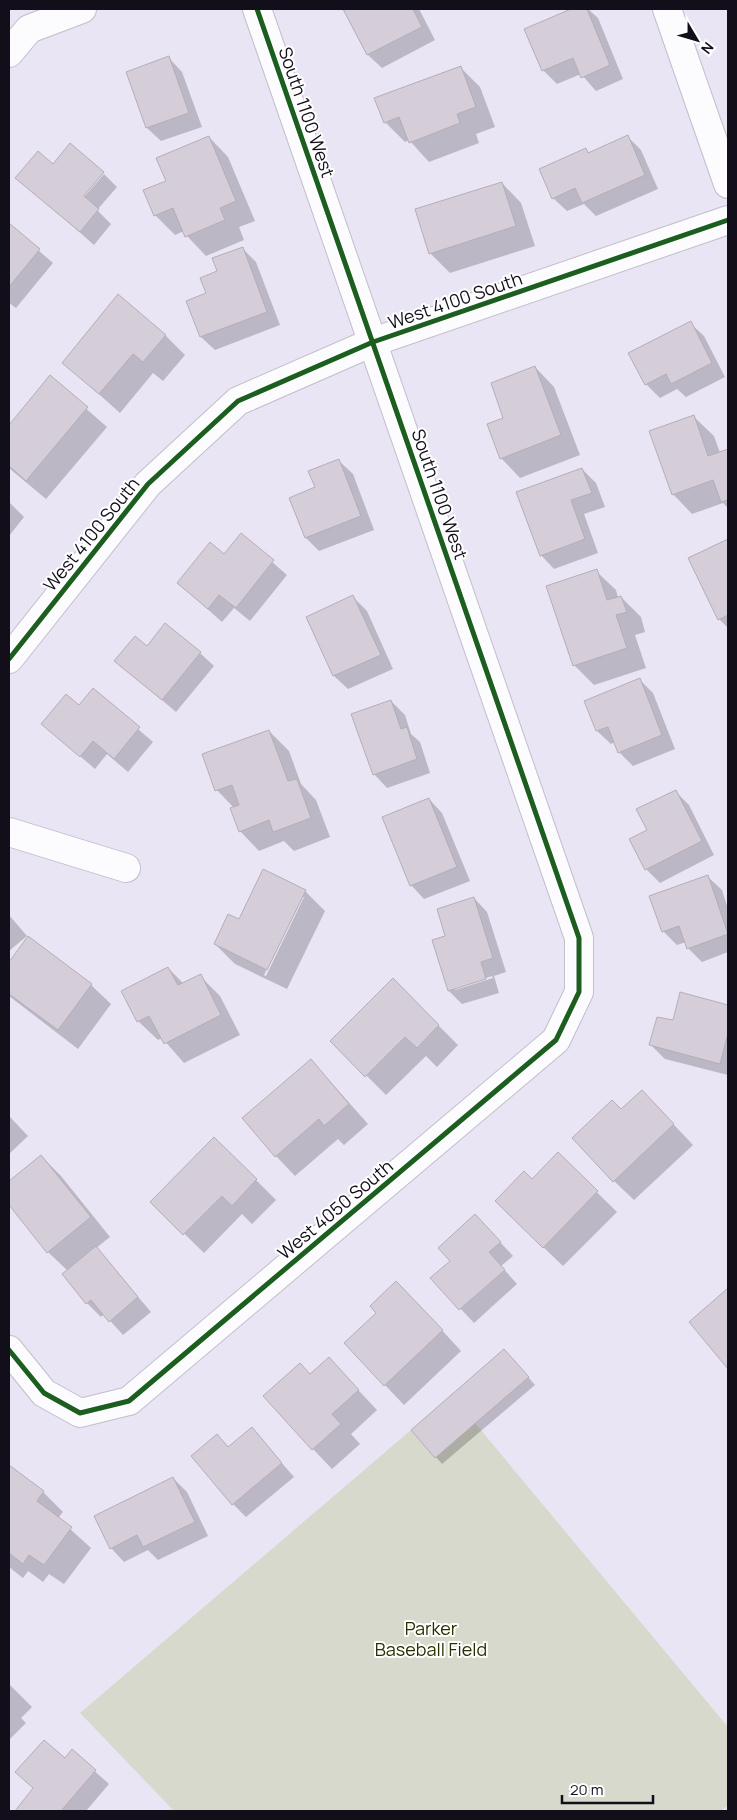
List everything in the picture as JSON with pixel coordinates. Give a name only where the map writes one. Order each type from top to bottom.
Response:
[{"type":"street","points":[[9,53],[29,29],[82,9]]},
{"type":"street","name":"South 1100 West","points":[[257,9],[579,938],[579,992]]},
{"type":"street","points":[[667,9],[728,184]]},
{"type":"street","name":"West 4100 South","points":[[9,659],[148,484],[238,401],[373,342],[728,220]]},
{"type":"street","points":[[9,832],[126,868]]},
{"type":"street","name":"West 4050 South","points":[[9,1350],[44,1393],[80,1414],[129,1401],[549,1047],[556,1040],[579,992]]},
{"type":"green space","name":"Parker Baseball Field","points":[[475,1423],[728,1727],[728,1805],[721,1811],[174,1811],[80,1713],[411,1430],[435,1458]]},
{"type":"building","points":[[343,9],[413,9],[422,27],[367,55]]},
{"type":"building","points":[[571,9],[587,9],[610,65],[581,78],[573,58],[542,71],[524,29]]},
{"type":"building","points":[[169,56],[189,113],[146,128],[126,72]]},
{"type":"building","points":[[461,66],[476,107],[457,114],[460,123],[409,143],[399,117],[384,123],[374,98]]},
{"type":"building","points":[[628,135],[645,175],[582,203],[575,188],[552,199],[539,169],[586,148],[588,153]]},
{"type":"building","points":[[209,136],[236,201],[220,208],[225,220],[185,237],[173,208],[154,216],[143,190],[166,181],[156,158]]},
{"type":"building","points":[[70,143],[104,172],[84,196],[99,209],[80,232],[15,178],[38,151],[53,164]]},
{"type":"building","points":[[502,182],[516,226],[429,254],[415,209]]},
{"type":"building","points":[[9,223],[40,249],[9,287]]},
{"type":"building","points":[[243,247],[267,312],[200,337],[186,301],[206,293],[200,278],[217,271],[212,258]]},
{"type":"building","points":[[118,294],[166,335],[143,362],[133,354],[99,394],[62,363]]},
{"type":"building","points":[[691,321],[712,363],[671,384],[666,374],[645,385],[628,353]]},
{"type":"building","points":[[535,366],[561,435],[500,459],[487,424],[503,418],[491,383]]},
{"type":"building","points":[[50,375],[88,407],[26,481],[9,466],[9,425]]},
{"type":"building","points":[[694,415],[708,456],[728,449],[728,500],[721,502],[713,480],[672,495],[649,431]]},
{"type":"building","points":[[339,459],[361,516],[305,538],[289,498],[315,487],[308,471]]},
{"type":"building","points":[[582,468],[592,493],[571,500],[585,539],[540,556],[516,492]]},
{"type":"building","points":[[241,533],[274,560],[236,608],[219,595],[208,609],[177,583],[210,542],[224,554]]},
{"type":"building","points":[[728,539],[728,615],[718,620],[688,558]]},
{"type":"building","points":[[597,569],[607,600],[621,596],[627,612],[616,615],[627,648],[573,666],[546,586]]},
{"type":"building","points":[[353,595],[381,655],[333,676],[306,617]]},
{"type":"building","points":[[165,623],[201,652],[162,700],[114,661],[135,636],[147,646]]},
{"type":"building","points":[[640,678],[662,735],[618,753],[608,727],[596,731],[584,701]]},
{"type":"building","points":[[93,688],[140,727],[114,759],[93,741],[80,757],[41,724],[66,694],[79,705]]},
{"type":"building","points":[[391,700],[401,729],[407,727],[417,759],[373,775],[351,714]]},
{"type":"building","points":[[269,730],[288,781],[297,779],[311,818],[273,832],[269,820],[239,832],[230,808],[239,805],[232,785],[215,791],[202,754]]},
{"type":"building","points":[[676,790],[702,841],[645,870],[629,839],[647,830],[636,809]]},
{"type":"building","points":[[429,798],[457,867],[410,886],[382,817]]},
{"type":"building","points":[[263,869],[306,890],[267,970],[214,944],[228,914],[239,919]]},
{"type":"building","points":[[708,875],[728,934],[687,949],[679,926],[662,932],[649,896]]},
{"type":"building","points":[[474,897],[493,958],[481,962],[486,979],[448,991],[432,940],[445,936],[437,909]]},
{"type":"building","points":[[28,936],[92,984],[58,1030],[9,994],[9,962]]},
{"type":"building","points":[[168,967],[178,985],[201,974],[221,1015],[164,1044],[149,1016],[137,1022],[121,991]]},
{"type":"building","points":[[393,978],[439,1025],[417,1048],[405,1037],[365,1077],[330,1041]]},
{"type":"building","points":[[680,992],[728,1005],[728,1033],[720,1064],[649,1045],[657,1017],[673,1020]]},
{"type":"building","points":[[311,1059],[349,1104],[324,1126],[319,1119],[275,1157],[242,1118]]},
{"type":"building","points":[[642,1090],[674,1124],[613,1182],[572,1138],[612,1100],[621,1109]]},
{"type":"building","points":[[214,1137],[257,1179],[232,1206],[222,1196],[183,1235],[150,1202]]},
{"type":"building","points":[[558,1152],[598,1191],[543,1248],[495,1201],[524,1171],[532,1179]]},
{"type":"building","points":[[41,1155],[91,1217],[47,1253],[9,1205],[9,1181]]},
{"type":"building","points":[[475,1214],[501,1242],[489,1252],[505,1270],[459,1310],[430,1278],[450,1261],[438,1248]]},
{"type":"building","points":[[96,1246],[138,1297],[109,1322],[91,1300],[86,1304],[62,1274]]},
{"type":"building","points":[[396,1281],[443,1330],[384,1386],[344,1343],[376,1313],[370,1306]]},
{"type":"building","points":[[728,1288],[728,1369],[689,1322]]},
{"type":"building","points":[[504,1349],[529,1377],[435,1458],[411,1430]]},
{"type":"building","points":[[329,1357],[359,1390],[332,1414],[341,1424],[312,1450],[263,1396],[300,1363],[310,1374]]},
{"type":"building","points":[[252,1427],[282,1463],[232,1505],[191,1456],[217,1434],[228,1447]]},
{"type":"building","points":[[9,1465],[44,1491],[37,1501],[72,1527],[44,1565],[29,1555],[23,1564],[9,1553]]},
{"type":"building","points":[[173,1477],[195,1522],[143,1547],[137,1535],[110,1549],[94,1516]]},
{"type":"building","points":[[44,1740],[65,1758],[72,1749],[96,1770],[61,1811],[15,1811],[33,1788],[15,1772]]},
{"type":"cycle path","points":[[9,1350],[44,1393],[80,1413],[129,1401],[556,1040],[579,992],[579,938],[257,9]]},
{"type":"cycle path","points":[[9,659],[148,484],[238,401],[373,342],[728,220]]}]
